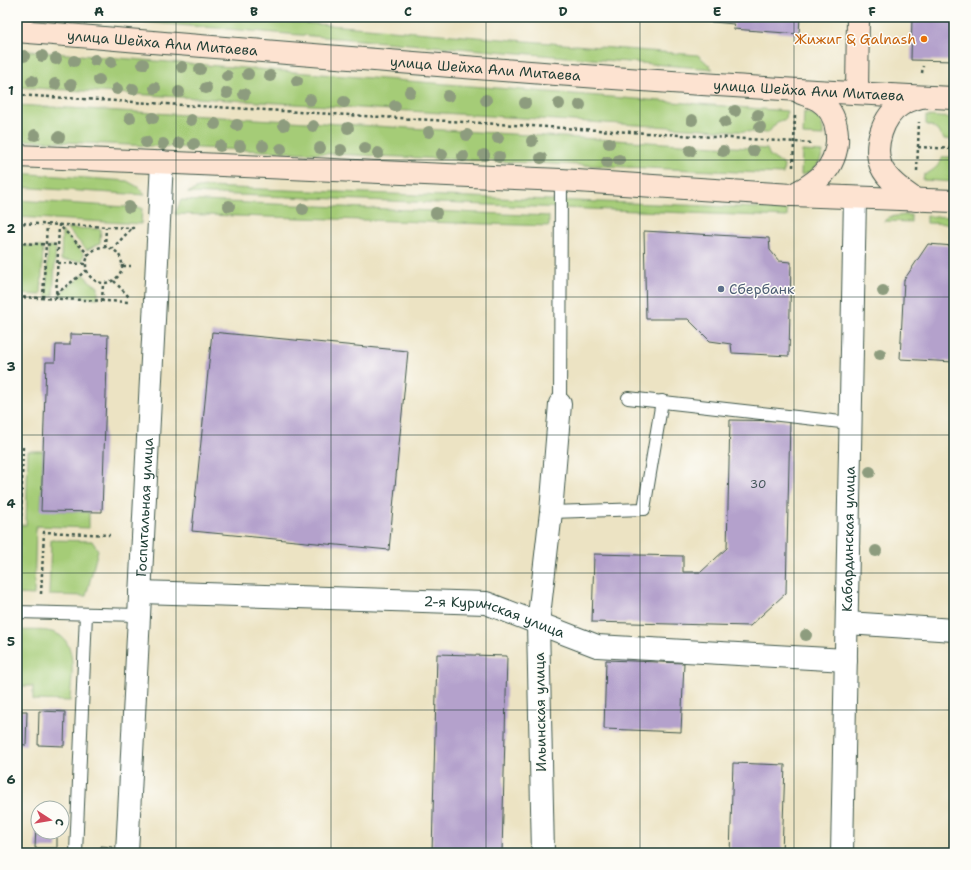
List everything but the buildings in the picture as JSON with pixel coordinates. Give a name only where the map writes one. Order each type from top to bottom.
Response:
[{"type":"main road","points":[[857,93],[858,17]]},
{"type":"main road","name":"улица Шейха Али Митаева","points":[[17,31],[399,62],[797,91],[954,98]]},
{"type":"main road","points":[[792,195],[818,179],[830,166],[835,149],[837,128],[832,114],[818,100],[797,91]]},
{"type":"main road","points":[[916,200],[898,188],[888,175],[881,165],[879,151],[880,137],[887,118],[901,105],[921,97]]},
{"type":"main road","points":[[17,156],[561,180],[792,195],[954,201]]},
{"type":"street","name":"Госпитальная улица","points":[[127,853],[162,162]]},
{"type":"street","name":"Кабардинская улица","points":[[842,853],[855,198]]},
{"type":"street","name":"Ильинская улица","points":[[543,853],[538,624],[551,512],[560,404]]},
{"type":"street","name":"2-я Куринская улица","points":[[140,592],[486,603],[597,646],[846,660]]},
{"type":"street","points":[[846,623],[954,630]]},
{"type":"lane","points":[[560,404],[561,180]]},
{"type":"lane","points":[[628,398],[850,423]]},
{"type":"lane","points":[[551,512],[644,509],[662,401]]},
{"type":"lane","points":[[17,612],[139,615]]},
{"type":"lane","points":[[76,853],[86,614]]},
{"type":"path","points":[[916,200],[923,66]]},
{"type":"path","points":[[792,195],[793,142],[797,91]]},
{"type":"path","points":[[17,95],[816,143]]},
{"type":"path","points":[[918,147],[954,149]]},
{"type":"path","points":[[17,223],[132,228]]},
{"type":"path","points":[[43,298],[47,224]]},
{"type":"path","points":[[56,299],[59,225]]},
{"type":"path","points":[[59,225],[89,255]]},
{"type":"path","points":[[105,247],[106,227]]},
{"type":"path","points":[[132,228],[132,236]]},
{"type":"path","points":[[112,249],[132,228]]},
{"type":"path","points":[[17,243],[59,245]]},
{"type":"path","points":[[105,247],[112,249],[122,259],[123,266],[119,277],[114,281],[103,284],[96,282],[90,277],[87,270],[86,264],[89,255],[93,250],[105,247]]},
{"type":"path","points":[[130,274],[131,259]]},
{"type":"path","points":[[58,263],[86,264]]},
{"type":"path","points":[[123,266],[131,266]]},
{"type":"path","points":[[56,294],[87,270]]},
{"type":"path","points":[[114,281],[129,297]]},
{"type":"path","points":[[102,301],[103,284]]},
{"type":"path","points":[[17,297],[129,302],[130,289]]},
{"type":"path","points":[[17,518],[21,518],[23,444]]},
{"type":"path","points":[[41,613],[44,532],[110,535]]},
{"type":"green space","points":[[81,17],[231,17],[698,55],[713,69]]},
{"type":"green space","points":[[17,50],[787,111],[786,119],[777,122],[768,133],[17,87]]},
{"type":"green space","points":[[17,105],[767,149],[770,156],[784,165],[783,174],[17,140]]},
{"type":"green space","points":[[804,112],[813,115],[819,120],[823,131],[823,136],[803,135]]},
{"type":"green space","points":[[926,116],[954,118],[954,140],[944,139],[934,127],[926,124]]},
{"type":"green space","points":[[802,151],[823,152],[815,167],[809,172],[801,175]]},
{"type":"green space","points":[[943,157],[954,157],[954,182],[923,180],[924,175],[935,168]]},
{"type":"green space","points":[[17,173],[127,181],[138,187],[145,195],[17,187]]},
{"type":"green space","points":[[207,187],[787,209],[787,217],[187,193],[198,188]]},
{"type":"green space","points":[[17,200],[142,208],[141,224],[17,217]]},
{"type":"green space","points":[[181,200],[549,216],[549,226],[175,214]]},
{"type":"green space","points":[[911,215],[911,222],[884,221],[889,217]]},
{"type":"green space","points":[[927,216],[954,217],[954,224],[927,223]]},
{"type":"green space","points":[[66,228],[101,229],[100,243],[87,250]]},
{"type":"green space","points":[[62,231],[84,254],[82,261],[61,260]]},
{"type":"green space","points":[[17,245],[43,247],[41,295],[17,294]]},
{"type":"green space","points":[[48,247],[56,247],[53,296],[46,296]]},
{"type":"green space","points":[[84,274],[88,280],[98,287],[98,298],[59,296],[59,294]]},
{"type":"green space","points":[[28,451],[43,451],[41,510],[89,512],[89,528],[36,526],[34,595],[17,594],[20,525],[26,525]]},
{"type":"green space","points":[[51,540],[92,541],[98,550],[86,596],[49,595]]},
{"type":"green space","points":[[17,630],[52,632],[61,636],[67,643],[72,661],[70,701],[33,700],[33,686],[18,686]]},
{"type":"place","name":"Жижиг & Galnash","points":[[924,39]]},
{"type":"place","name":"Сбербанк","points":[[721,289]]}]
